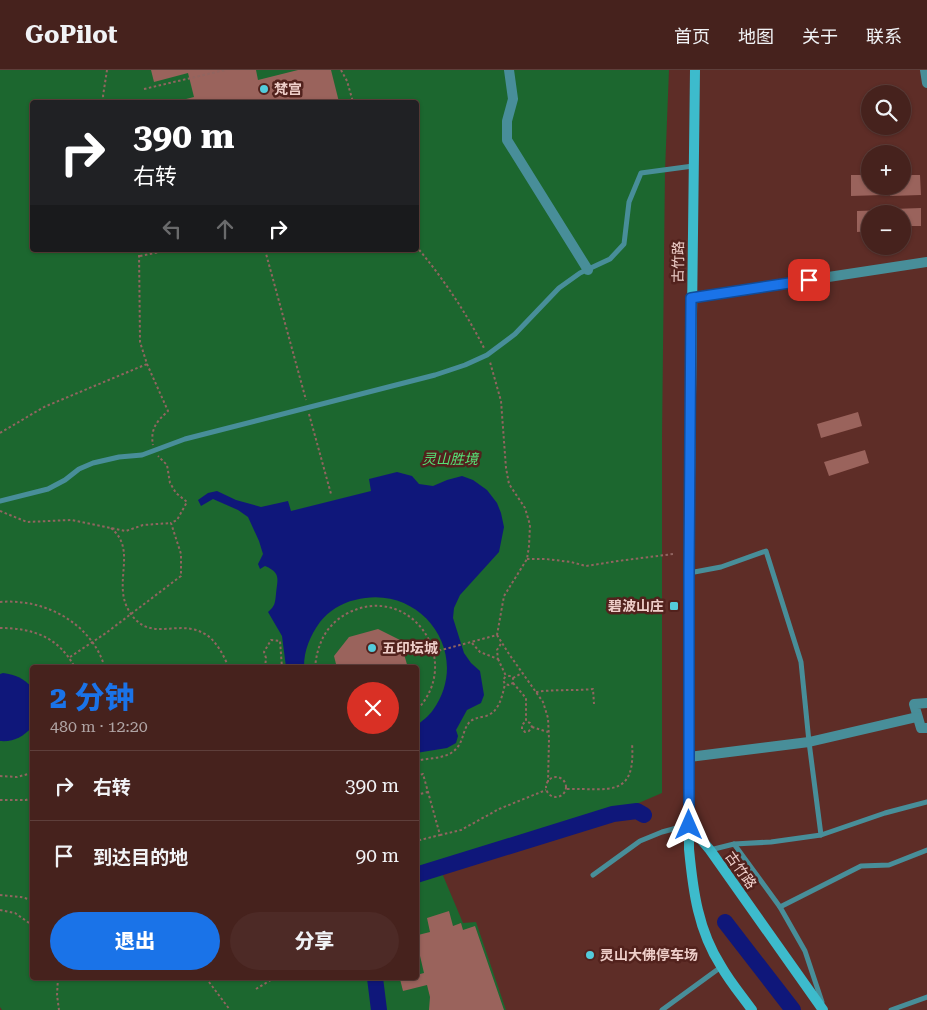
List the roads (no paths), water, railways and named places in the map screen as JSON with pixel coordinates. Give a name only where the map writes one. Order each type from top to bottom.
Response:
[{"type":"main road","name":"古竹路","points":[[695,70],[691,298],[689,825],[710,850],[823,1010]]},
{"type":"main road","points":[[689,825],[693,888],[698,915],[708,942],[721,967],[752,1010]]},
{"type":"street","points":[[509,70],[513,100],[507,121],[507,140],[588,270]]},
{"type":"street","points":[[925,70],[927,83]]},
{"type":"street","points":[[691,298],[927,262]]},
{"type":"street","points":[[927,704],[914,704],[921,728],[927,728]]},
{"type":"street","points":[[689,757],[808,742],[917,716]]},
{"type":"lane","points":[[0,501],[48,489],[92,463],[119,457],[142,455],[185,439],[435,375],[487,355],[514,334],[559,288],[580,273],[610,259],[624,244],[629,202],[641,173],[693,166]]},
{"type":"lane","points":[[689,573],[721,567],[766,551],[801,662],[808,742],[821,835]]},
{"type":"lane","points":[[710,850],[734,844],[771,842],[821,835],[885,813],[927,802]]},
{"type":"lane","points":[[593,876],[640,841],[662,832],[689,825]]},
{"type":"lane","points":[[734,844],[780,907],[805,952],[823,1010]]},
{"type":"lane","points":[[780,907],[862,866],[888,865],[927,850]]},
{"type":"lane","points":[[662,1010],[721,967]]},
{"type":"lane","points":[[891,1010],[927,997]]},
{"type":"waterway","points":[[419,874],[613,814],[637,811],[644,815]]},
{"type":"waterway","points":[[725,922],[793,1010]]},
{"type":"waterway","points":[[375,980],[379,1010]]},
{"type":"place","name":"梵宫","points":[[264,89]]},
{"type":"place","name":"碧波山庄","points":[[674,606]]},
{"type":"place","name":"五印坛城","points":[[372,648]]},
{"type":"place","name":"灵山大佛停车场","points":[[590,955]]},
{"type":"park label","name":"灵山胜境","points":[[450,459]]}]
